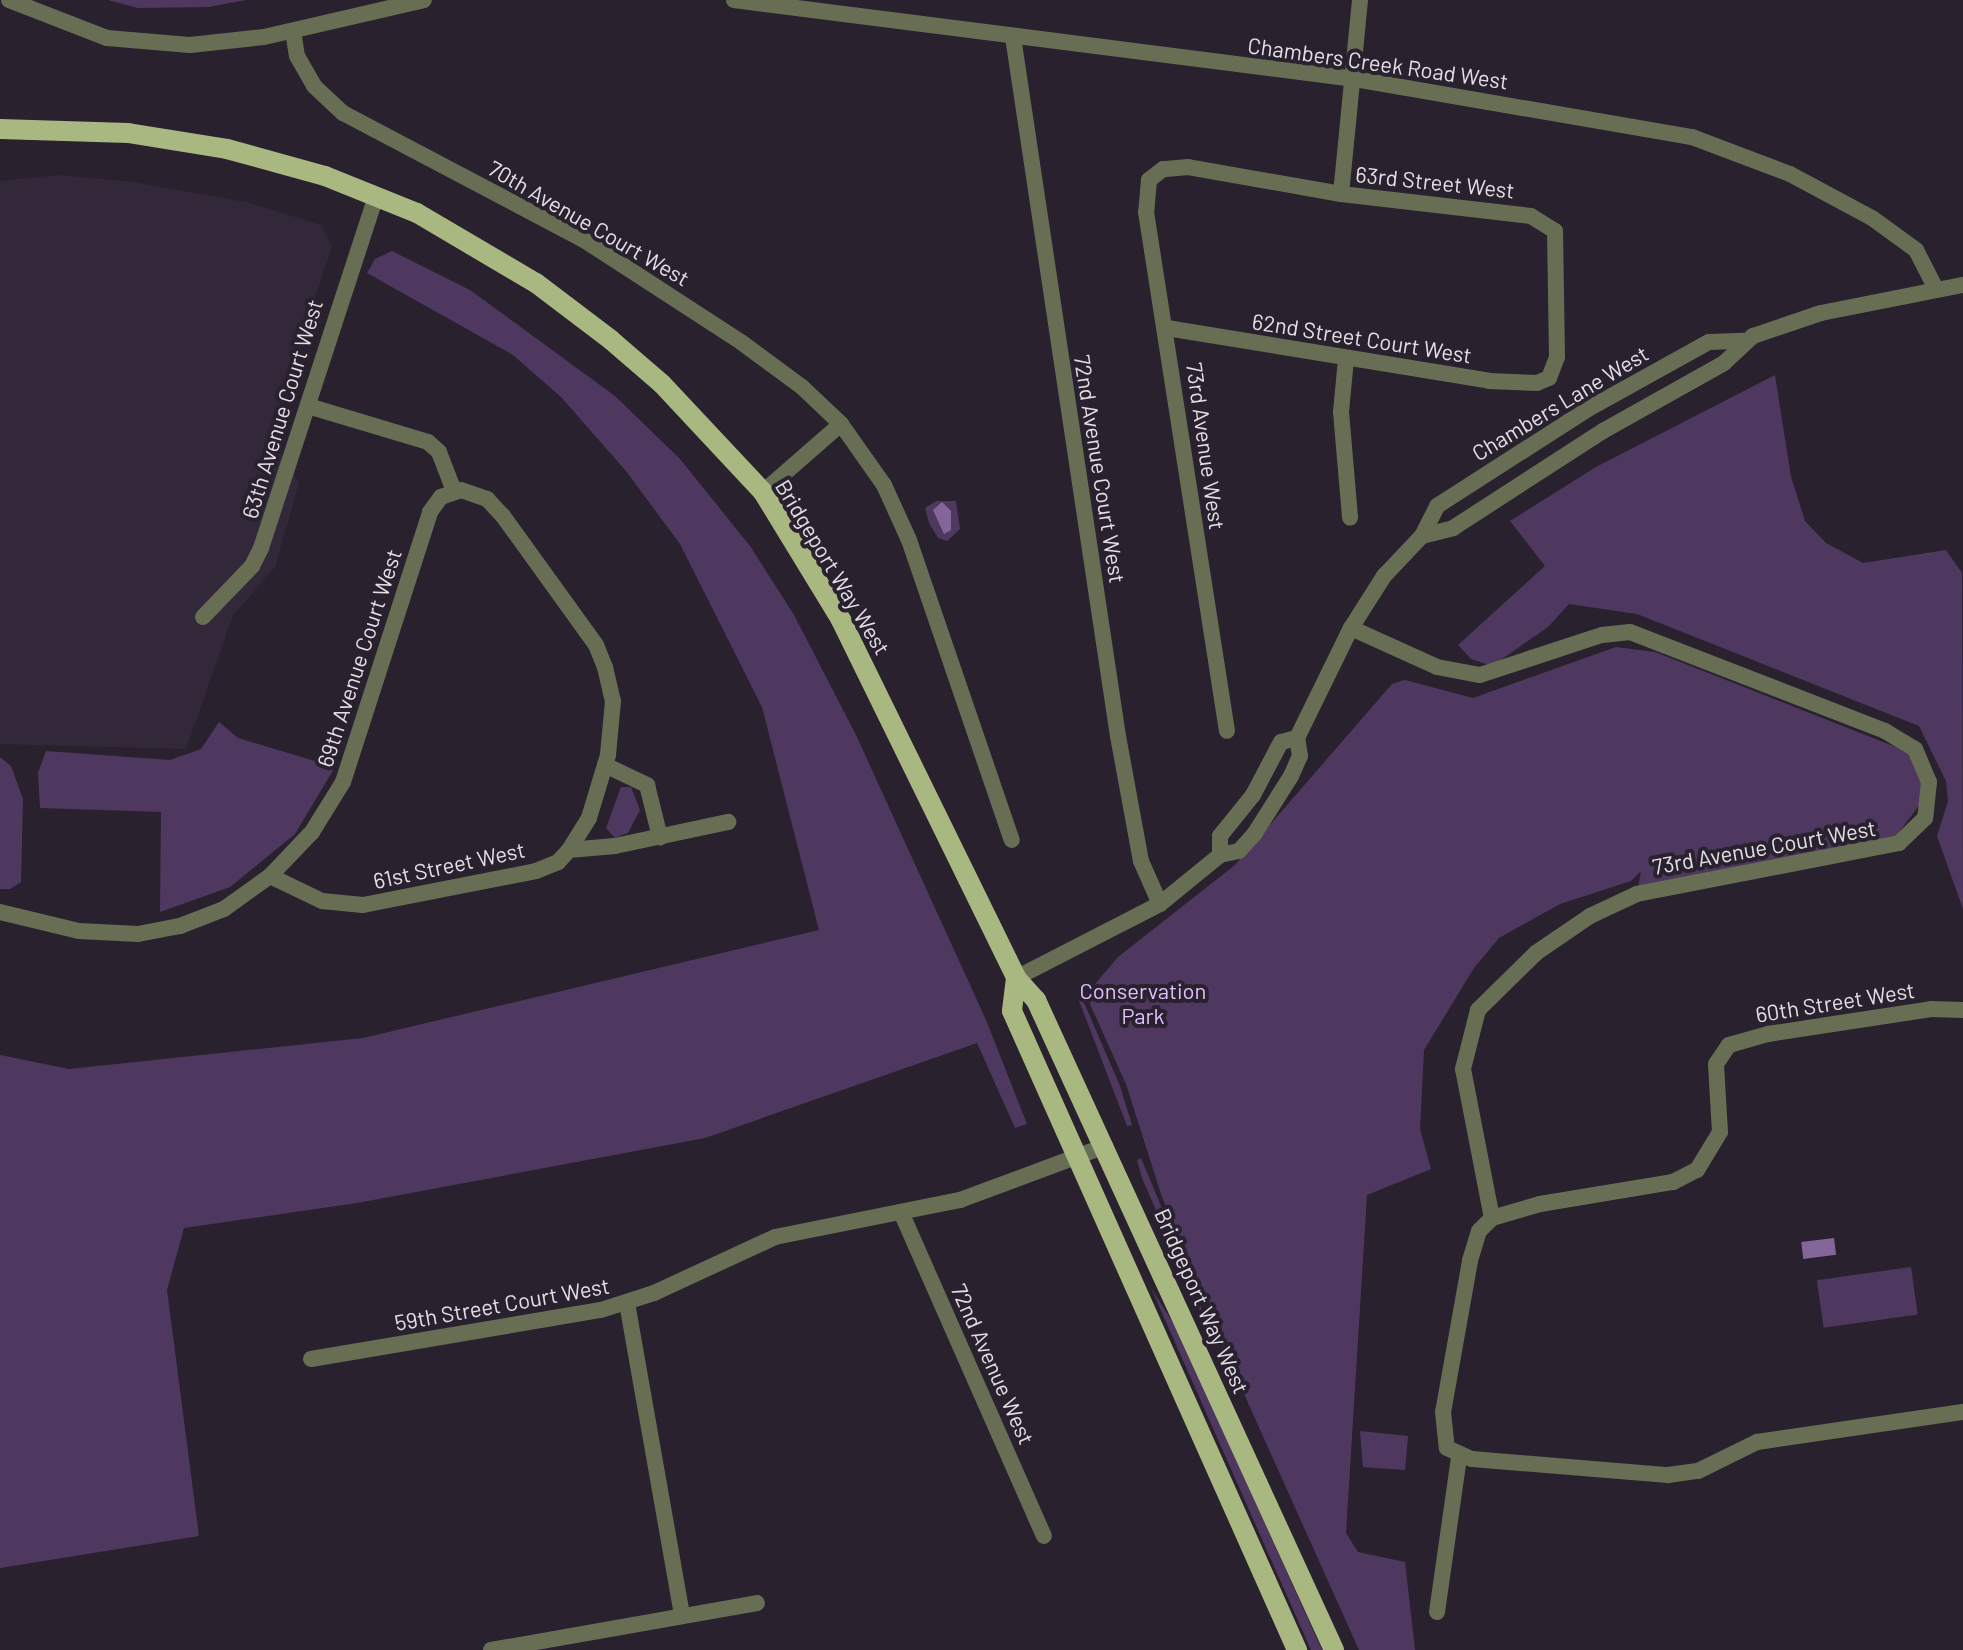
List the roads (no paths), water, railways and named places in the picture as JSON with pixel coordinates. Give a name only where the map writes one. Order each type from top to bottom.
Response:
[{"type":"main road","name":"Bridgeport Way West","points":[[0,129],[178,140],[276,161],[376,197],[470,240],[611,340],[682,405],[763,492],[841,620],[1016,978],[1036,1000],[1334,1650]]},
{"type":"main road","name":"Bridgeport Way West","points":[[1016,978],[1012,1011],[1297,1650]]},
{"type":"street","points":[[9,0],[77,29],[131,42],[213,44],[293,31],[424,0]]},
{"type":"street","name":"Chambers Creek Road West","points":[[734,0],[1355,79],[1596,118],[1722,146],[1801,179],[1892,230],[1922,258],[1936,289]]},
{"type":"street","points":[[1341,194],[1355,79],[1360,0]]},
{"type":"street","name":"70th Avenue Court West","points":[[293,31],[297,56],[314,86],[343,113],[528,207],[608,255],[741,342],[802,387],[841,424],[884,485],[903,525],[1012,840]]},
{"type":"street","name":"72nd Avenue Court West","points":[[1013,37],[1118,736],[1141,861],[1160,904]]},
{"type":"street","name":"63rd Street West","points":[[1157,171],[1188,167],[1341,194],[1548,221],[1555,231],[1559,257],[1557,357],[1549,378]]},
{"type":"street","name":"73rd Avenue West","points":[[1157,171],[1147,183],[1145,205],[1167,328],[1227,731]]},
{"type":"street","name":"63th Avenue Court West","points":[[203,617],[252,566],[308,406],[347,273],[376,197]]},
{"type":"street","points":[[1936,289],[1963,285]]},
{"type":"street","name":"Chambers Lane West","points":[[1016,978],[1160,904],[1220,855],[1239,851],[1272,809],[1300,756],[1297,738],[1351,628],[1384,576],[1422,536],[1437,506],[1562,425],[1709,342],[1743,341],[1821,313],[1936,289]]},
{"type":"street","name":"62nd Street Court West","points":[[1167,328],[1506,384],[1549,378]]},
{"type":"street","name":"Chambers Lane West","points":[[1422,536],[1453,528],[1591,439],[1724,363],[1743,341]]},
{"type":"street","points":[[1346,359],[1341,412],[1350,518]]},
{"type":"street","points":[[308,406],[428,442],[445,464],[454,491],[479,495],[496,507],[596,645],[613,701],[605,765],[589,818],[569,850]]},
{"type":"street","points":[[763,492],[841,424]]},
{"type":"street","name":"69th Avenue Court West","points":[[270,876],[312,832],[343,782],[424,526],[435,504],[454,491]]},
{"type":"street","name":"73rd Avenue Court West","points":[[1351,628],[1437,667],[1480,675],[1602,635],[1630,632],[1885,731],[1915,749],[1928,773],[1925,818],[1899,843],[1637,894],[1590,916],[1498,985],[1478,1010],[1463,1054],[1464,1087],[1492,1218]]},
{"type":"street","name":"Chambers Lane West","points":[[1220,855],[1220,836],[1253,795],[1281,742],[1297,738]]},
{"type":"street","points":[[605,765],[647,785],[660,837]]},
{"type":"street","name":"61st Street West","points":[[270,876],[322,901],[363,905],[536,871],[558,862],[569,850],[660,837],[728,822]]},
{"type":"street","points":[[0,912],[79,931],[138,934],[180,926],[224,909],[270,876]]},
{"type":"street","name":"60th Street West","points":[[1492,1218],[1531,1206],[1673,1182],[1697,1170],[1712,1152],[1720,1132],[1716,1064],[1729,1045],[1916,1011],[1963,1010]]},
{"type":"street","name":"59th Street Court West","points":[[311,1359],[627,1303],[775,1237],[998,1189],[1105,1146]]},
{"type":"street","name":"72nd Avenue West","points":[[901,1212],[1044,1536]]},
{"type":"street","points":[[1492,1218],[1479,1231],[1471,1258],[1443,1412],[1445,1442],[1459,1457],[1635,1475],[1682,1474],[1757,1442],[1963,1412]]},
{"type":"street","points":[[627,1303],[682,1616]]},
{"type":"street","points":[[1437,1612],[1459,1457]]},
{"type":"street","points":[[491,1650],[757,1603]]},
{"type":"park label","name":"Conservation Park","points":[[1143,1002]]}]
